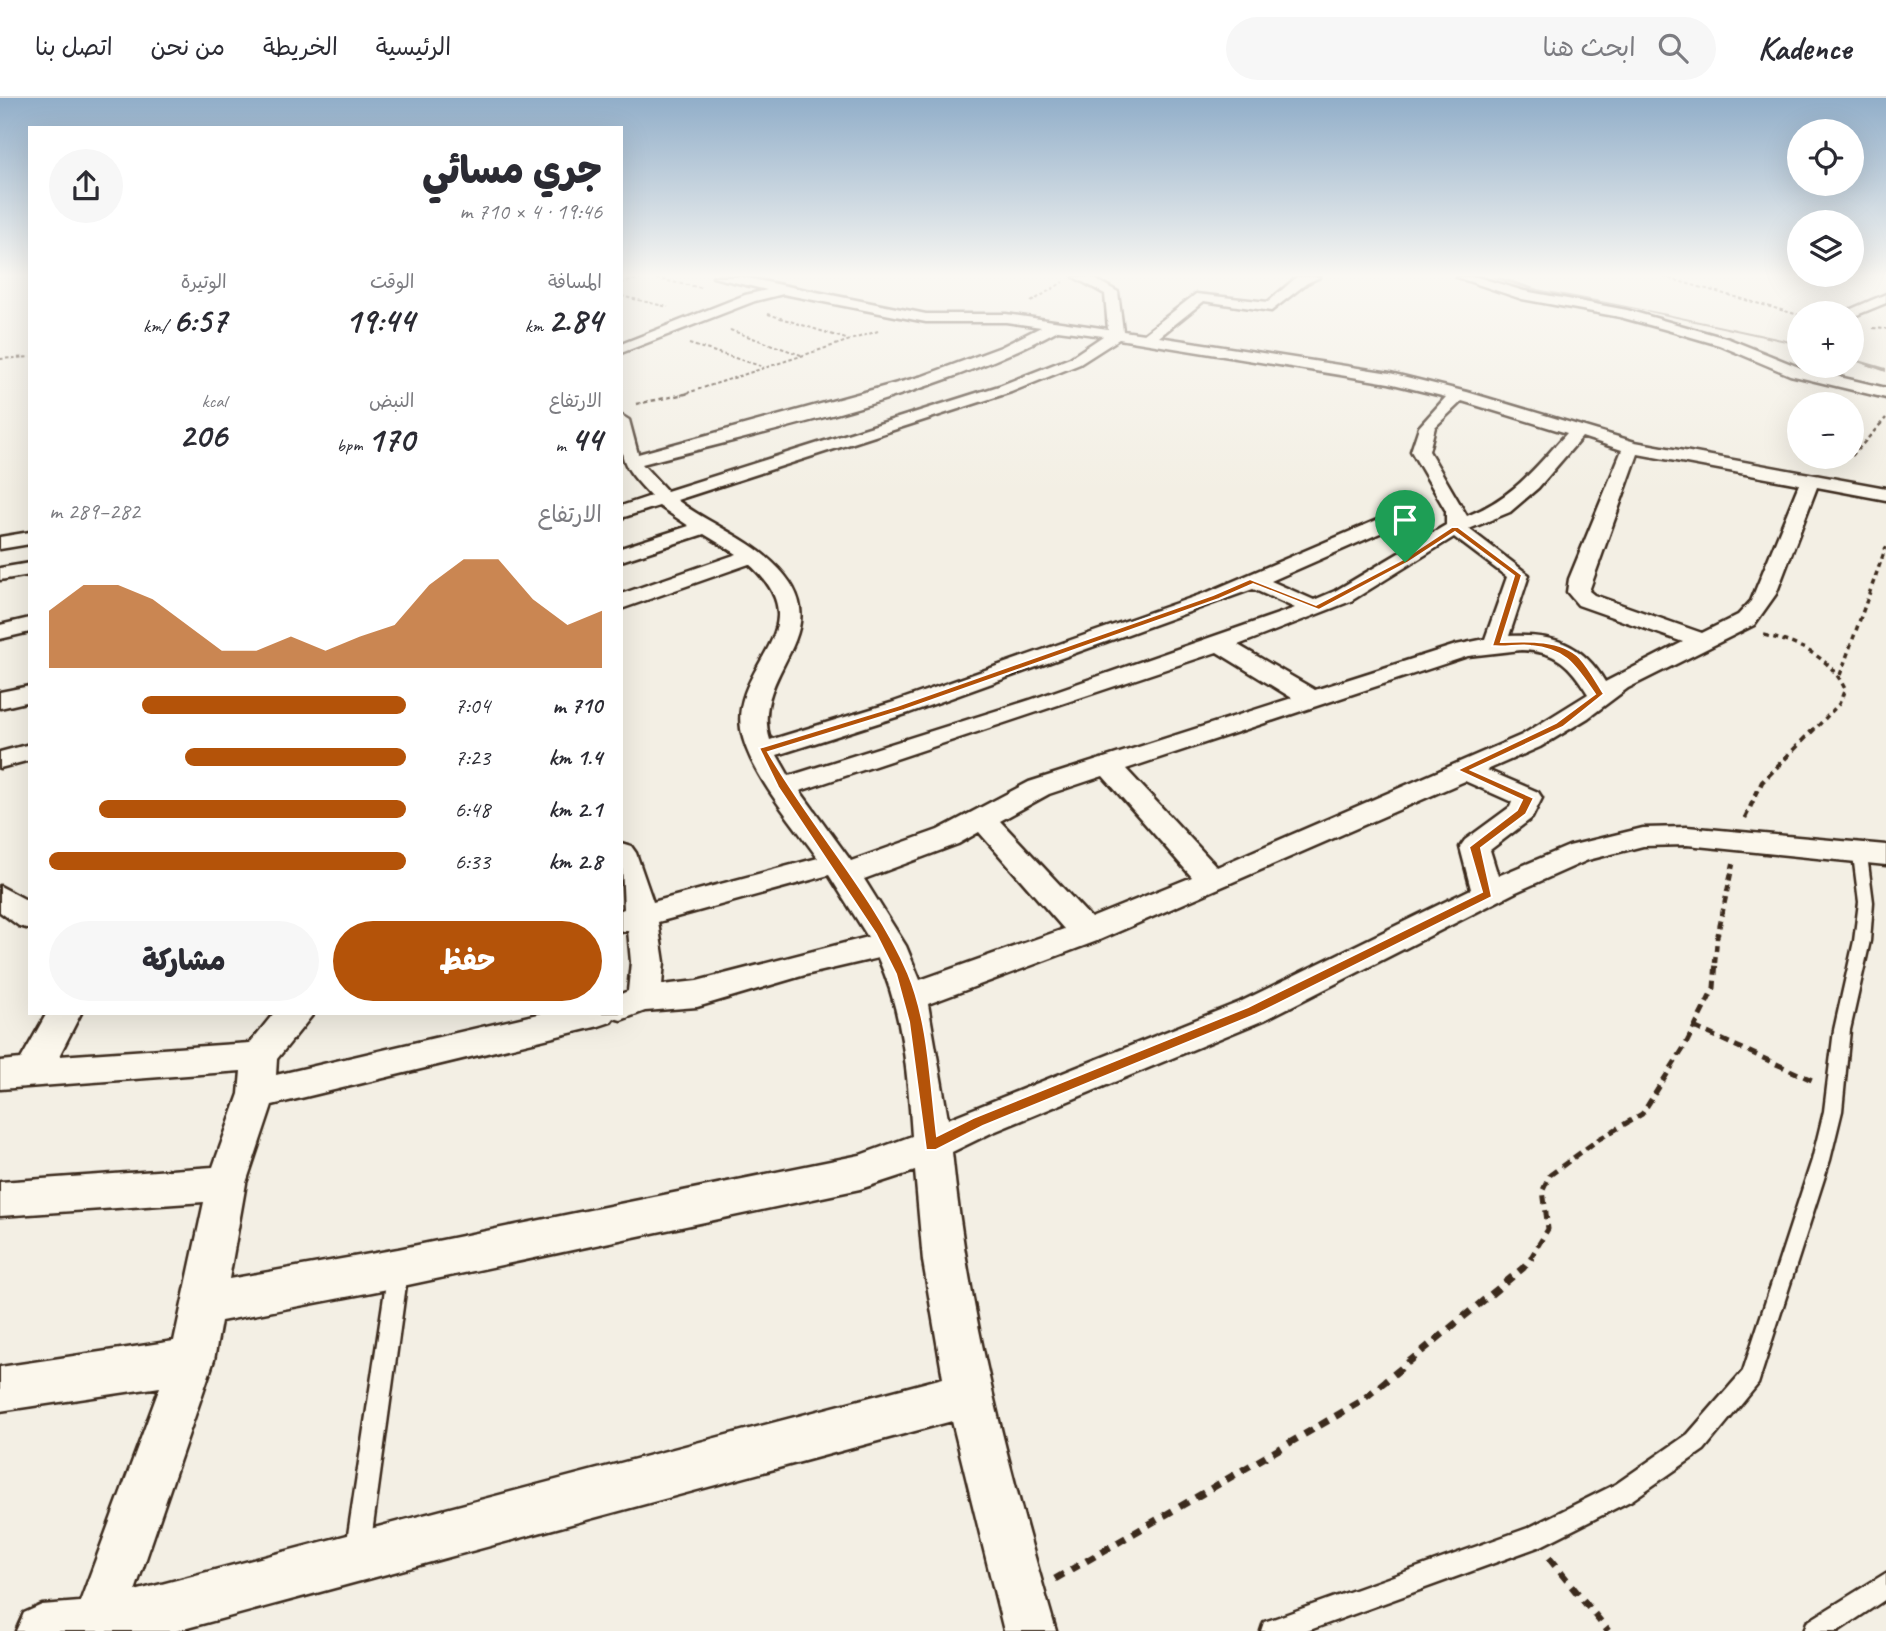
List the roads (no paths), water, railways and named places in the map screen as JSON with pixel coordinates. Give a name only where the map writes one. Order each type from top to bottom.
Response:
[{"type":"street","points":[[627,460],[749,432],[947,374],[1015,349]]},
{"type":"street","points":[[623,511],[1032,379],[1075,360],[1093,349]]},
{"type":"street","points":[[1209,349],[1360,372],[1461,396],[1632,447],[1886,494]]},
{"type":"street","points":[[1740,349],[1796,372],[1886,393]]},
{"type":"street","points":[[1455,528],[1458,521],[1456,511],[1420,451],[1419,443],[1426,428],[1461,396]]},
{"type":"street","points":[[783,787],[1221,645],[1316,609],[1365,584],[1455,528],[1503,508],[1531,484],[1577,432]]},
{"type":"street","points":[[623,433],[627,460],[663,500],[752,556],[775,576],[782,588],[791,615],[785,644],[755,697],[753,726],[762,751],[783,787],[887,944],[910,997],[920,1048],[943,1260],[968,1394],[1030,1631]]},
{"type":"street","points":[[1632,447],[1580,579],[1578,592],[1586,600],[1702,641]]},
{"type":"street","points":[[910,997],[1086,933],[1281,852],[1550,730],[1579,713],[1600,694],[1732,626],[1758,609],[1772,586],[1775,565],[1810,480]]},
{"type":"street","points":[[762,751],[900,708],[1216,597],[1405,515]]},
{"type":"street","points":[[623,554],[706,527]]},
{"type":"street","points":[[1455,528],[1518,575],[1495,645]]},
{"type":"street","points":[[0,543],[28,538]]},
{"type":"street","points":[[623,602],[752,556]]},
{"type":"street","points":[[0,574],[28,569]]},
{"type":"street","points":[[1253,581],[1316,609]]},
{"type":"street","points":[[0,632],[28,625]]},
{"type":"street","points":[[632,918],[839,869],[948,836],[1039,789],[1464,650],[1531,643],[1562,650],[1576,659],[1600,694]]},
{"type":"street","points":[[1221,645],[1314,700]]},
{"type":"street","points":[[0,700],[28,693]]},
{"type":"street","points":[[0,760],[28,753]]},
{"type":"street","points":[[1109,767],[1211,879]]},
{"type":"street","points":[[1462,770],[1528,798],[1522,812],[1475,847],[1488,894]]},
{"type":"street","points":[[982,817],[1086,933]]},
{"type":"street","points":[[205,1304],[398,1268],[860,1172],[897,1161],[978,1122],[1252,1011],[1488,894],[1579,853],[1643,837],[1687,836],[1873,855]]},
{"type":"street","points":[[623,865],[632,918],[649,964],[632,1003]]},
{"type":"street","points":[[0,897],[28,917]]},
{"type":"street","points":[[632,1003],[696,994],[805,962],[887,944]]},
{"type":"street","points":[[16,1074],[62,1015]]},
{"type":"street","points":[[16,1074],[276,1040],[574,1015]]},
{"type":"street","points":[[95,1629],[192,1360],[227,1183],[276,1040]]},
{"type":"street","points":[[0,1199],[227,1183]]},
{"type":"street","points":[[0,1389],[192,1360]]},
{"type":"street","points":[[42,1631],[95,1629],[968,1394]]},
{"type":"lane","points":[[1273,1631],[1533,1538],[1624,1492],[1696,1442],[1751,1377],[1821,1160],[1835,1091],[1842,1030],[1862,941],[1873,855]]},
{"type":"lane","points":[[356,1560],[398,1268]]},
{"type":"lane","points":[[1816,1631],[1886,1585]]},
{"type":"waterway","points":[[1864,363],[1886,370]]}]
